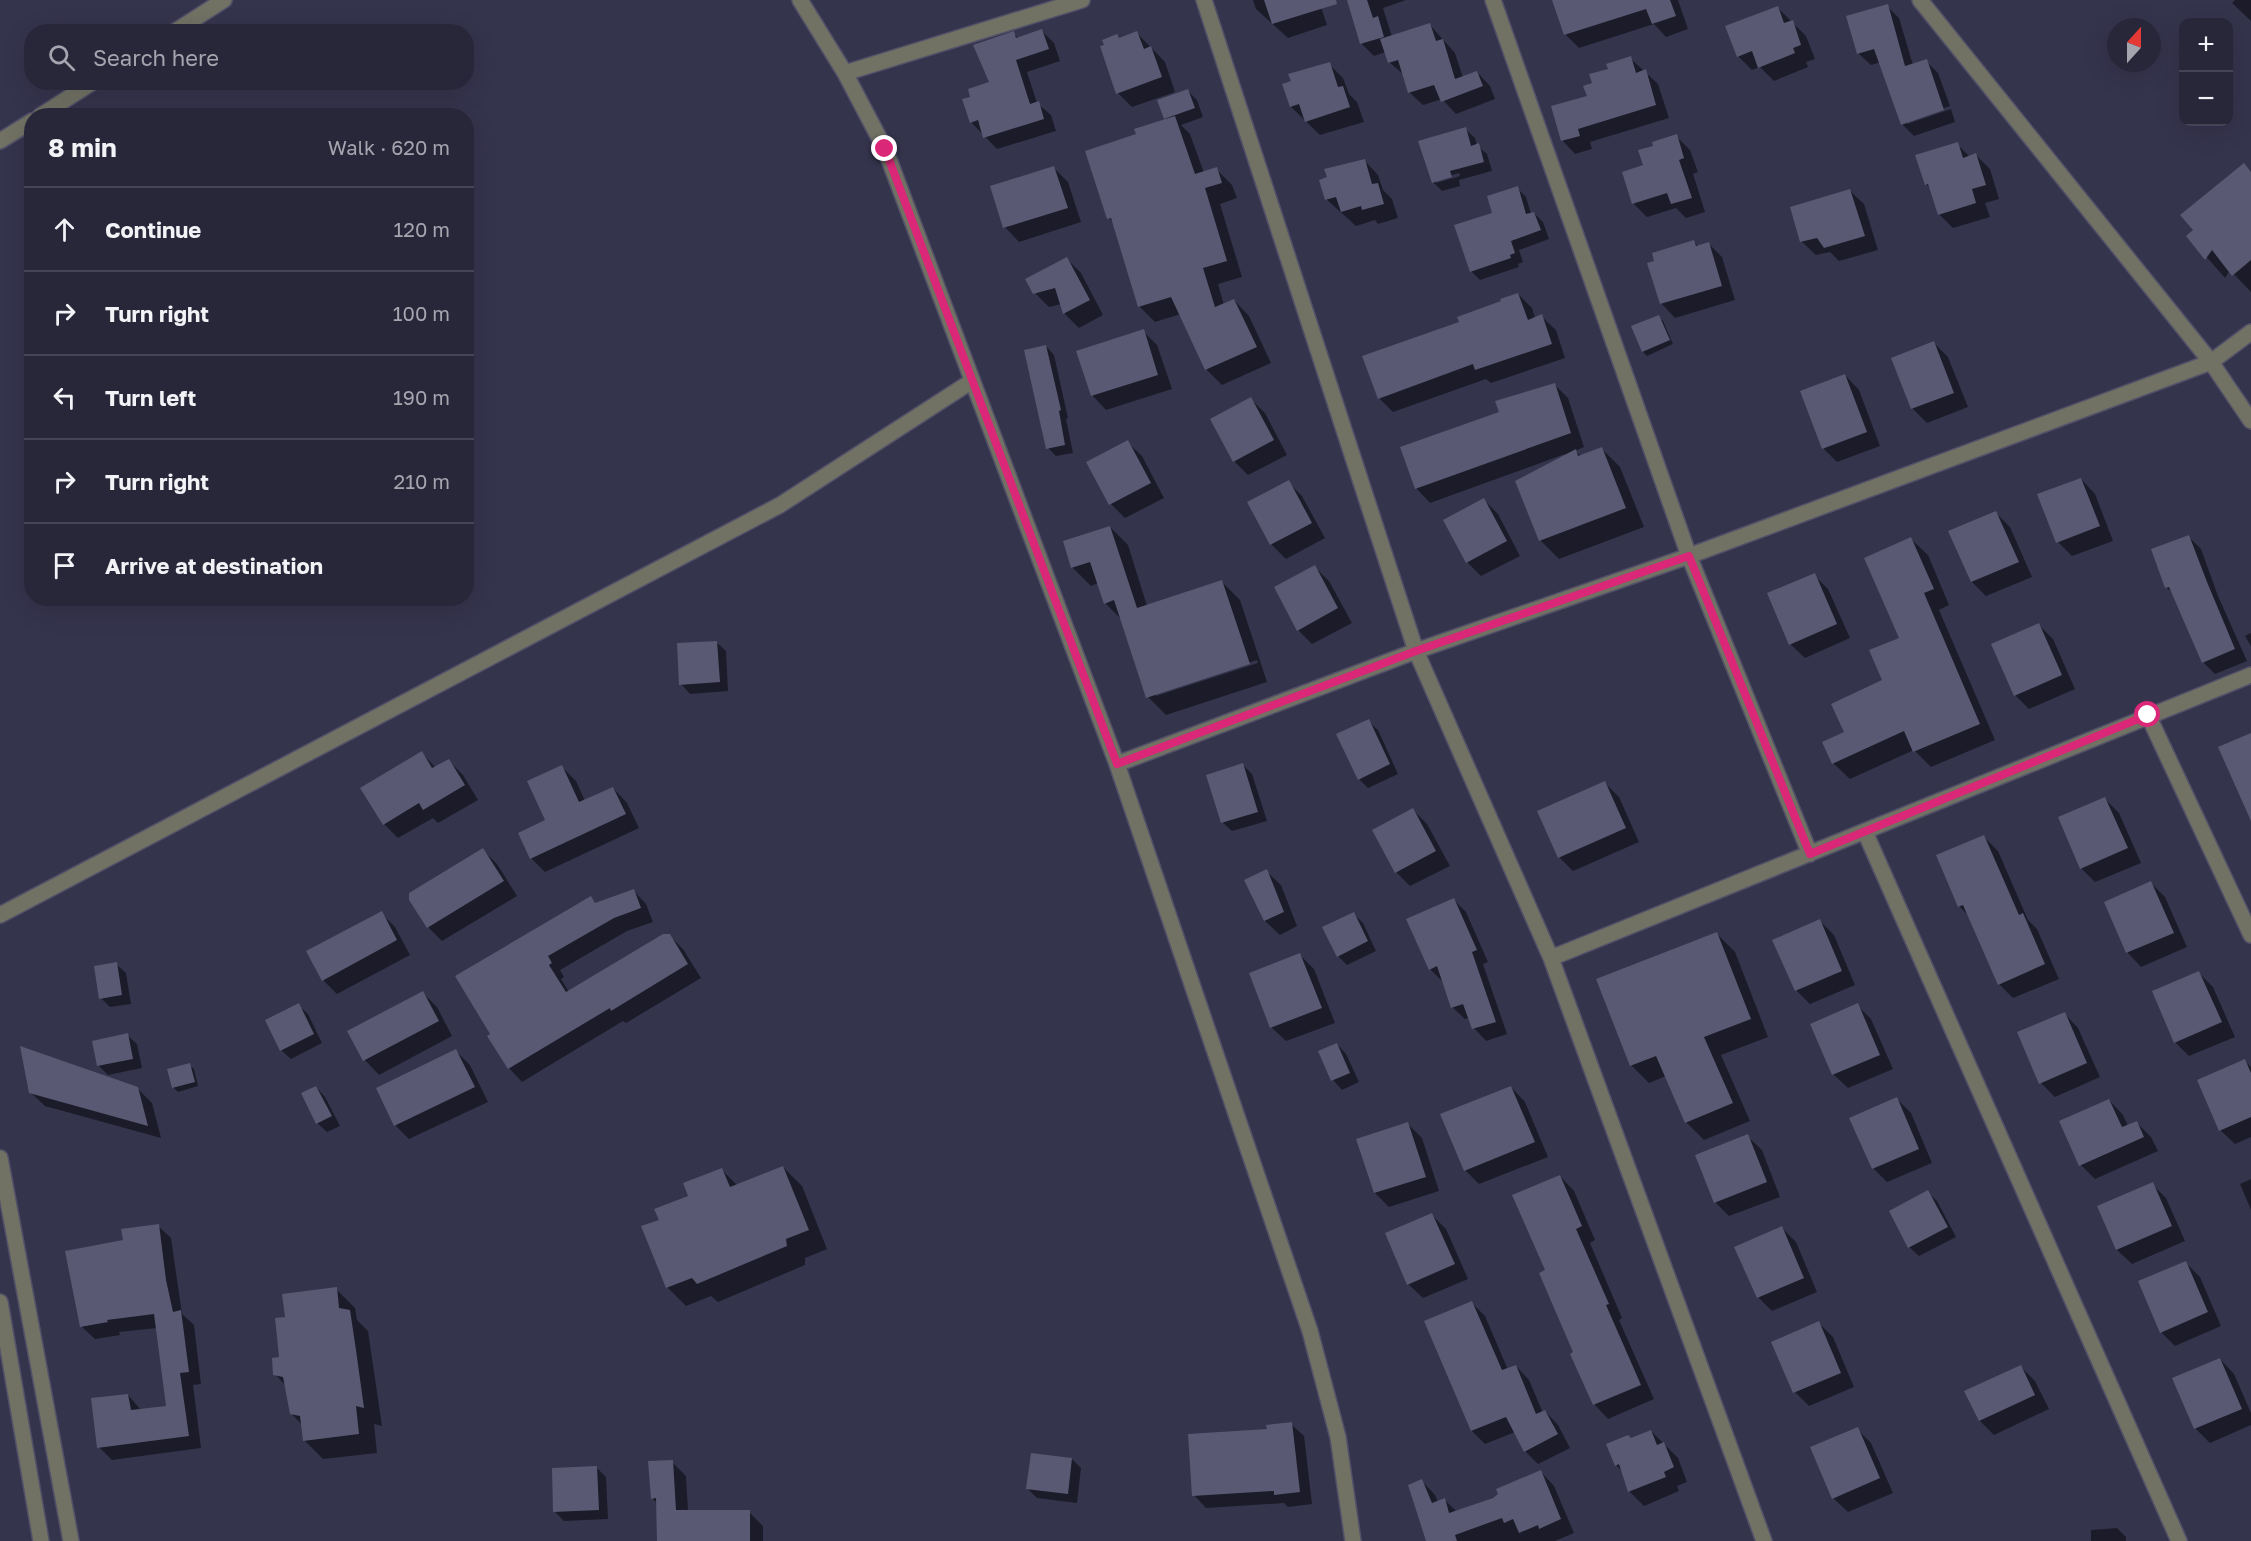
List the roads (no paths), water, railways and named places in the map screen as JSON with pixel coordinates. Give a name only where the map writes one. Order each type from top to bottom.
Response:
[{"type":"street","points":[[186,24],[224,0]]},
{"type":"street","points":[[800,0],[812,16],[885,149],[1117,764],[1310,1331],[1338,1437],[1353,1541]]},
{"type":"street","points":[[845,74],[1082,0]]},
{"type":"street","points":[[1204,0],[1416,651],[1551,958],[1764,1541]]},
{"type":"street","points":[[1493,0],[1689,556],[1810,854]]},
{"type":"street","points":[[1920,0],[2211,362],[2251,422]]},
{"type":"street","points":[[52,108],[81,90]]},
{"type":"street","points":[[0,141],[24,126]]},
{"type":"street","points":[[1117,764],[1416,651],[1689,556],[2211,362],[2251,332]]},
{"type":"street","points":[[0,915],[780,505],[972,381]]},
{"type":"street","points":[[1551,958],[2251,675]]},
{"type":"street","points":[[2148,715],[2251,935]]},
{"type":"street","points":[[1865,832],[2180,1541]]},
{"type":"street","points":[[0,1158],[71,1541]]},
{"type":"street","points":[[0,1302],[41,1541]]}]
